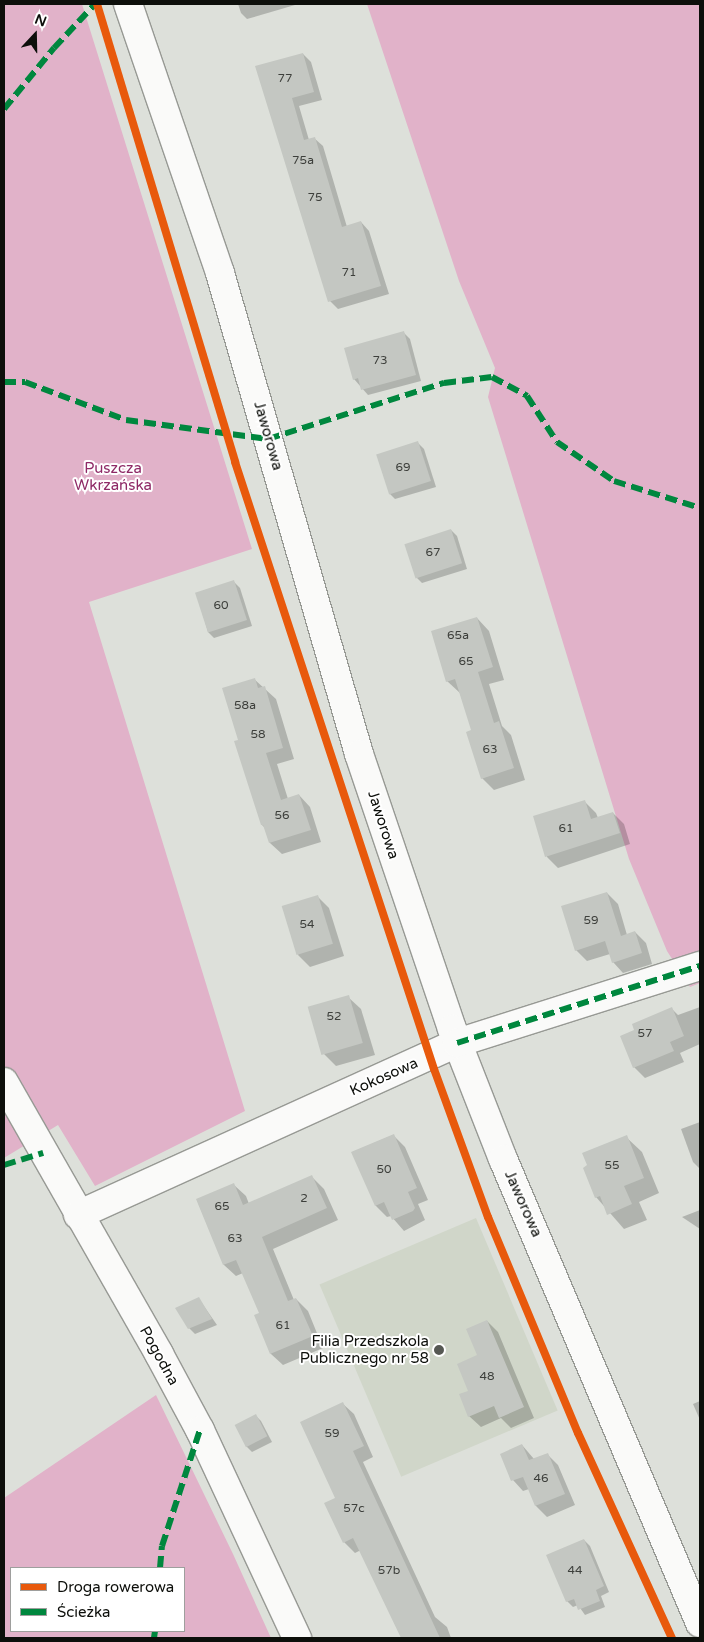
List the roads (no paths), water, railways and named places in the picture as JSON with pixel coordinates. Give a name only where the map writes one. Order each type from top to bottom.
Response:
[{"type":"street","name":"Jaworowa","points":[[128,4],[220,272],[359,754],[457,1043],[503,1159],[700,1623]]},
{"type":"street","name":"Kokosowa","points":[[78,1215],[457,1043],[700,966]]},
{"type":"street","name":"Pogodna","points":[[4,1082],[78,1215],[159,1354],[200,1430],[297,1638]]},
{"type":"place","name":"Filia Przedszkola Publicznego nr 58","points":[[439,1350]]},
{"type":"park label","name":"Puszcza Wkrzańska","points":[[113,476]]}]
